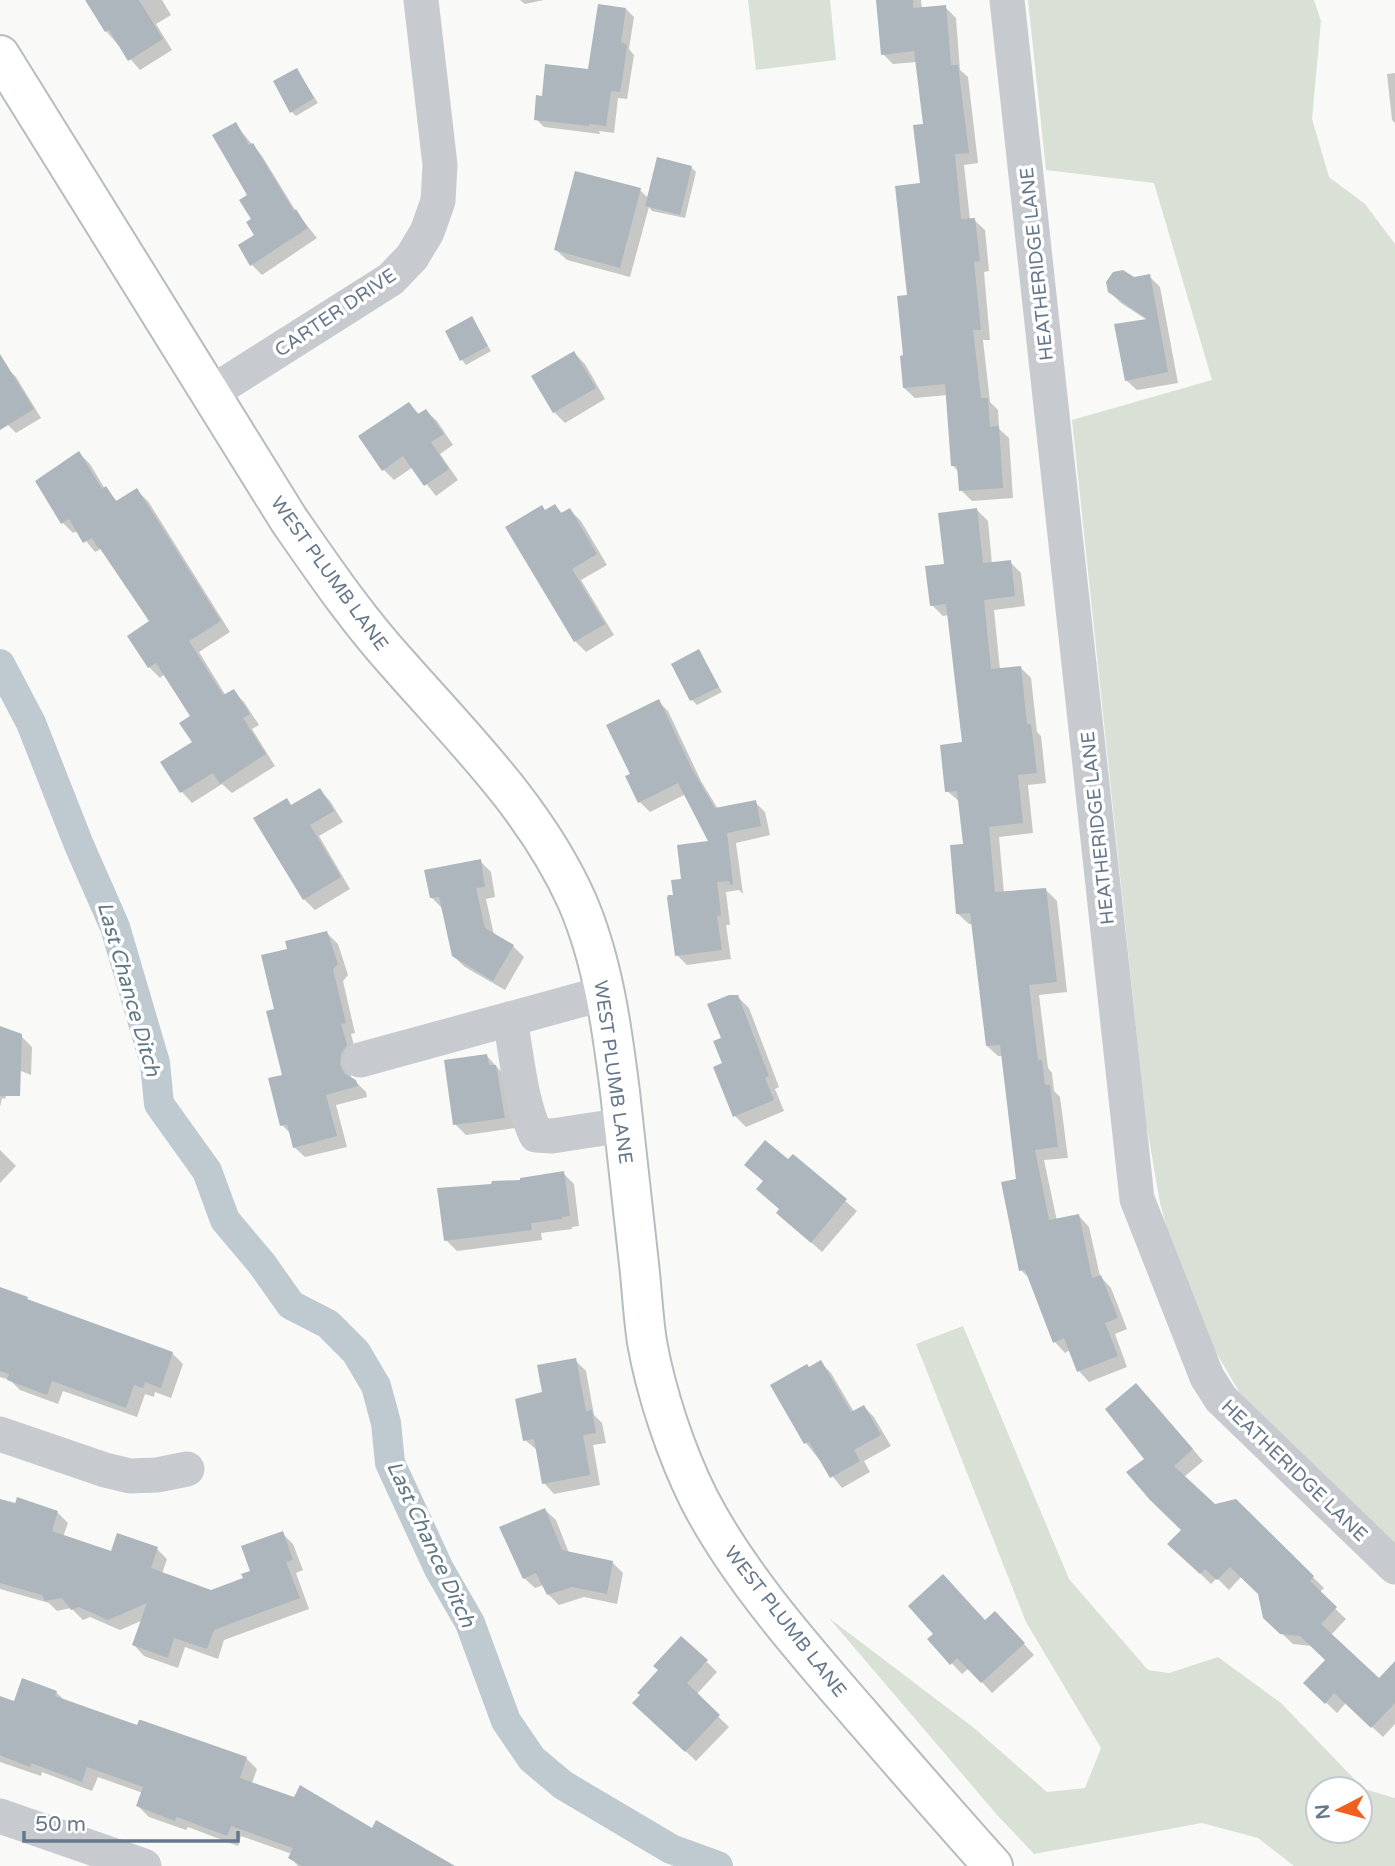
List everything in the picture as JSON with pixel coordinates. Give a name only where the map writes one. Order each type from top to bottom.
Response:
[{"type":"main road","name":"WEST PLUMB LANE","points":[[0,55],[289,520],[331,580],[396,662],[479,754],[516,800],[548,848],[577,901],[596,956],[615,1051],[648,1343],[659,1391],[679,1451],[699,1498],[732,1553],[803,1648],[993,1866]]},
{"type":"street","name":"CARTER DRIVE","points":[[211,393],[390,279],[412,257],[427,232],[438,201],[440,165],[421,0]]},
{"type":"street","name":"HEATHERIDGE LANE","points":[[1007,0],[1137,1199],[1207,1377],[1221,1399],[1395,1567]]},
{"type":"street","points":[[360,1060],[604,993]]},
{"type":"street","points":[[510,1019],[524,1096],[536,1135],[552,1136],[624,1125]]},
{"type":"street","points":[[0,1433],[105,1470],[130,1476],[157,1475],[187,1469]]},
{"type":"street","points":[[0,1816],[144,1866]]},
{"type":"shaded area","points":[[748,0],[830,0],[836,60],[756,70]]},
{"type":"shaded area","points":[[1028,0],[1314,0],[1321,21],[1312,119],[1329,177],[1365,204],[1395,244],[1395,1549],[1246,1404],[1213,1347],[1173,1251],[1160,1203],[1146,1122],[1072,420],[1212,380],[1154,183],[1046,170]]},
{"type":"shaded area","points":[[963,1326],[1069,1579],[1148,1670],[1169,1673],[1218,1657],[1281,1703],[1350,1775],[1304,1775],[1304,1845],[1374,1845],[1374,1792],[1395,1798],[1395,1866],[1294,1866],[1258,1838],[1202,1823],[1034,1854],[998,1816],[829,1618],[974,1728],[1047,1792],[1085,1788],[1101,1748],[1026,1622],[916,1344]]},
{"type":"building","points":[[85,0],[139,0],[163,39],[128,61],[109,30],[105,32]]},
{"type":"building","points":[[876,0],[913,0],[913,8],[946,5],[951,65],[958,65],[969,153],[955,154],[961,219],[975,218],[980,261],[974,262],[981,330],[973,330],[981,398],[988,398],[990,427],[999,426],[1003,488],[959,491],[957,466],[951,466],[945,384],[903,388],[900,356],[903,355],[897,296],[907,295],[895,186],[920,183],[913,125],[923,124],[914,51],[881,55]]},
{"type":"building","points":[[598,4],[626,8],[621,42],[627,45],[623,75],[620,92],[611,91],[606,126],[534,120],[536,95],[542,96],[545,64],[588,69]]},
{"type":"building","points":[[297,68],[314,98],[290,113],[273,81]]},
{"type":"building","points":[[236,122],[249,145],[253,143],[294,211],[296,209],[308,228],[250,266],[238,245],[254,235],[246,222],[251,219],[239,200],[247,195],[212,135]]},
{"type":"building","points":[[657,157],[692,166],[680,215],[645,206]]},
{"type":"building","points":[[575,171],[641,188],[620,268],[554,250]]},
{"type":"building","points":[[1123,270],[1134,277],[1150,274],[1168,372],[1125,381],[1114,324],[1147,319],[1108,292],[1106,282],[1113,272]]},
{"type":"building","points":[[472,316],[488,346],[460,361],[445,331]]},
{"type":"building","points":[[574,351],[596,388],[553,413],[531,376]]},
{"type":"building","points":[[0,354],[34,409],[0,430]]},
{"type":"building","points":[[409,402],[418,414],[426,409],[444,434],[431,442],[449,469],[424,486],[403,456],[382,471],[358,436]]},
{"type":"building","points":[[79,451],[102,489],[106,486],[116,501],[137,488],[221,621],[189,641],[223,695],[234,689],[250,714],[243,718],[266,754],[220,784],[213,773],[180,793],[160,762],[192,742],[179,723],[190,716],[156,663],[148,668],[127,636],[149,621],[92,538],[83,543],[69,519],[61,524],[35,481]]},
{"type":"building","points":[[555,504],[561,513],[570,508],[597,554],[572,569],[605,624],[574,642],[505,527],[542,505],[545,510]]},
{"type":"building","points":[[977,508],[983,563],[1011,560],[1015,596],[984,600],[991,669],[1021,666],[1027,724],[1031,724],[1037,773],[1018,775],[1023,823],[989,827],[995,892],[1046,888],[1057,982],[1029,985],[1038,1060],[1042,1060],[1045,1085],[1050,1085],[1058,1147],[1035,1150],[1049,1220],[1079,1214],[1092,1278],[1101,1275],[1118,1318],[1105,1323],[1118,1356],[1077,1372],[1064,1338],[1053,1343],[1025,1270],[1019,1271],[1001,1182],[1016,1179],[1000,1045],[986,1046],[970,913],[956,914],[950,845],[963,844],[957,791],[945,792],[940,745],[962,742],[946,604],[930,606],[925,566],[944,564],[938,513]]},
{"type":"building","points":[[699,649],[719,687],[690,701],[671,664]]},
{"type":"building","points":[[659,699],[692,769],[715,808],[756,800],[761,826],[727,833],[733,884],[729,881],[717,882],[721,915],[717,916],[722,950],[675,956],[667,898],[668,895],[673,895],[671,880],[681,879],[677,845],[708,841],[678,783],[638,803],[625,776],[630,774],[606,725]]},
{"type":"building","points":[[320,788],[334,811],[310,825],[341,877],[303,900],[253,818],[287,798],[291,805]]},
{"type":"building","points":[[481,859],[485,887],[476,888],[485,928],[514,945],[493,981],[452,956],[439,897],[430,898],[424,870]]},
{"type":"building","points":[[327,931],[338,964],[333,969],[346,1023],[341,1024],[347,1045],[341,1054],[340,1065],[345,1074],[356,1080],[358,1086],[326,1095],[337,1136],[293,1148],[287,1124],[280,1126],[268,1078],[282,1075],[266,1011],[274,1009],[261,955],[287,949],[285,941]]},
{"type":"building","points":[[729,995],[738,995],[769,1076],[765,1078],[774,1100],[733,1117],[713,1067],[722,1063],[713,1041],[721,1038],[707,1004]]},
{"type":"building","points":[[0,1026],[22,1034],[20,1096],[0,1096]]},
{"type":"building","points":[[487,1054],[489,1065],[496,1065],[505,1118],[453,1125],[444,1060]]},
{"type":"building","points":[[765,1140],[788,1159],[793,1154],[847,1199],[811,1243],[776,1213],[779,1209],[756,1189],[763,1181],[744,1165]]},
{"type":"building","points":[[564,1171],[570,1216],[531,1223],[532,1230],[444,1241],[437,1188],[491,1184],[492,1181],[520,1180]]},
{"type":"building","points":[[0,1287],[173,1352],[161,1388],[145,1382],[143,1388],[134,1385],[126,1408],[52,1381],[47,1395],[7,1380],[9,1374],[0,1371]]},
{"type":"building","points":[[576,1358],[586,1411],[592,1410],[596,1433],[583,1435],[590,1475],[542,1484],[534,1439],[523,1441],[515,1399],[542,1392],[537,1365]]},
{"type":"building","points":[[821,1360],[851,1412],[864,1405],[881,1435],[854,1450],[860,1461],[830,1478],[809,1442],[804,1444],[770,1385],[807,1364],[809,1367]]},
{"type":"building","points":[[1136,1383],[1193,1449],[1174,1466],[1215,1504],[1236,1499],[1314,1576],[1310,1581],[1337,1607],[1321,1624],[1379,1678],[1395,1661],[1395,1703],[1371,1728],[1334,1693],[1325,1704],[1303,1683],[1325,1660],[1300,1636],[1280,1634],[1263,1618],[1258,1594],[1230,1567],[1217,1580],[1205,1569],[1200,1574],[1167,1544],[1181,1530],[1126,1472],[1144,1459],[1105,1409]]},
{"type":"building","points":[[17,1497],[58,1511],[52,1531],[111,1551],[117,1533],[158,1547],[151,1568],[211,1590],[243,1578],[241,1574],[250,1571],[241,1546],[283,1531],[293,1560],[286,1562],[300,1598],[214,1630],[207,1649],[174,1638],[168,1658],[132,1645],[147,1603],[108,1620],[79,1607],[71,1610],[62,1598],[45,1601],[42,1595],[0,1583],[0,1499],[15,1504]]},
{"type":"building","points":[[545,1508],[562,1550],[613,1561],[607,1594],[572,1587],[547,1595],[536,1573],[523,1579],[499,1527]]},
{"type":"building","points":[[943,1574],[985,1620],[995,1611],[1025,1643],[981,1683],[957,1658],[950,1665],[927,1639],[933,1634],[908,1606]]},
{"type":"building","points":[[681,1636],[708,1660],[687,1683],[720,1715],[685,1752],[632,1703],[640,1695],[637,1693],[658,1670],[653,1666]]},
{"type":"building","points":[[22,1678],[57,1691],[55,1696],[137,1725],[141,1720],[247,1757],[240,1778],[294,1797],[300,1785],[372,1828],[376,1820],[455,1866],[302,1866],[288,1858],[293,1848],[231,1826],[227,1836],[177,1817],[175,1821],[136,1806],[143,1787],[87,1767],[82,1782],[31,1763],[30,1767],[4,1757],[0,1755],[0,1696],[14,1701]]},
{"type":"waterway","name":"Last Chance Ditch","points":[[0,664],[31,723],[115,927],[155,1063],[159,1104],[207,1171],[225,1220],[262,1264],[291,1305],[328,1324],[356,1352],[376,1386],[386,1423],[390,1463],[439,1569],[470,1623],[506,1721],[532,1759],[563,1785],[671,1849],[718,1866]]}]
